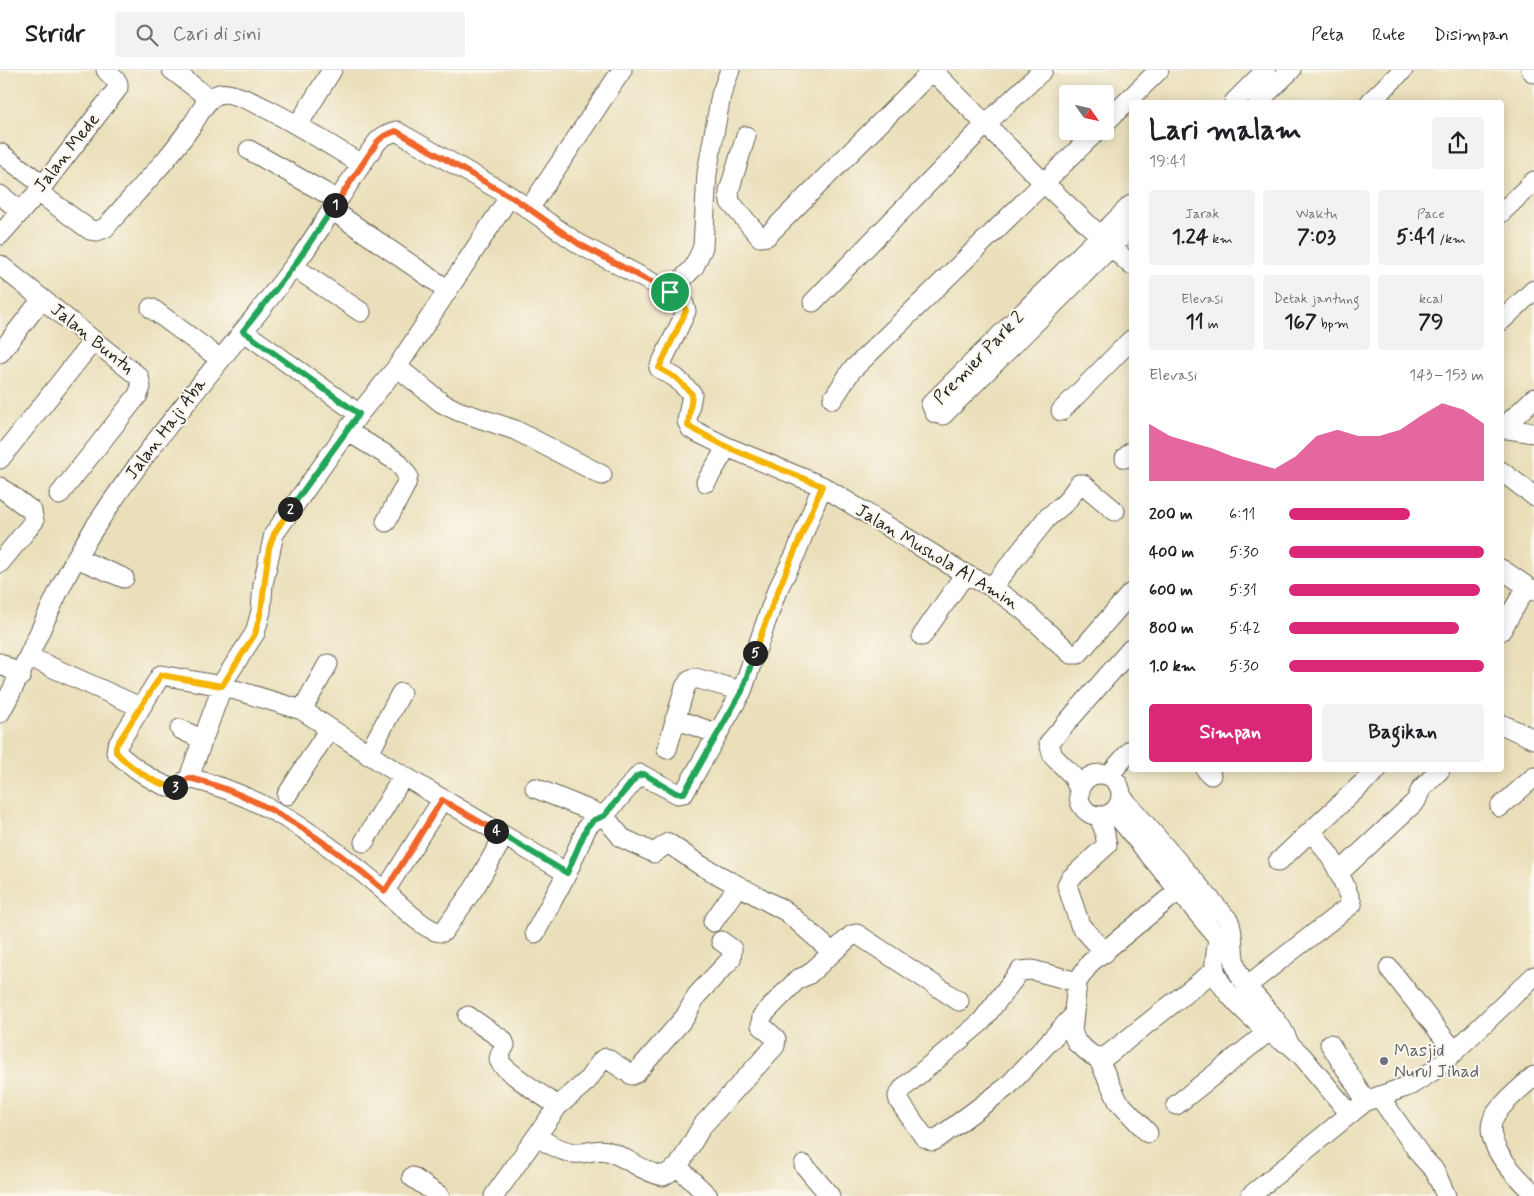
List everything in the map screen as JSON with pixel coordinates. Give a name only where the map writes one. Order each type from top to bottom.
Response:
[{"type":"street","name":"Jalan Mede","points":[[0,235],[40,188],[118,88],[118,83],[106,70]]},
{"type":"street","points":[[172,70],[210,99]]},
{"type":"street","points":[[298,125],[332,70]]},
{"type":"street","points":[[529,209],[622,70]]},
{"type":"street","points":[[191,772],[222,686],[255,634],[259,623],[263,584],[274,534],[347,431],[397,367],[510,196],[579,244],[670,292],[694,267],[703,247],[706,173],[721,95],[730,70]]},
{"type":"street","points":[[746,136],[729,191],[730,202],[760,237],[764,237],[932,70],[1044,183],[1129,264]]},
{"type":"street","points":[[813,302],[986,124],[1043,70]]},
{"type":"street","points":[[1114,114],[1159,70]]},
{"type":"street","points":[[1236,100],[1266,70]]},
{"type":"street","points":[[1260,100],[1291,70]]},
{"type":"street","points":[[1372,100],[1403,70]]},
{"type":"street","points":[[1531,70],[1534,73]]},
{"type":"street","points":[[0,153],[90,230],[97,231],[106,228],[188,130],[210,99],[219,94],[227,93],[247,100],[298,125],[362,164]]},
{"type":"street","name":"Jalan Haji Aba","points":[[0,713],[21,676],[58,588],[76,558],[139,465],[220,358],[294,266],[362,164],[384,136],[396,131],[510,196]]},
{"type":"street","points":[[833,399],[851,371],[1088,140]]},
{"type":"street","points":[[249,150],[335,205],[448,290]]},
{"type":"street","points":[[1504,210],[1534,181]]},
{"type":"street","points":[[0,195],[21,211]]},
{"type":"street","name":"Premier Park 2","points":[[1129,208],[1106,241],[943,415],[935,412],[931,404],[1106,241],[1129,228]]},
{"type":"street","name":"Jalan Buntu","points":[[0,265],[139,376],[140,387],[138,395],[59,495]]},
{"type":"street","points":[[294,266],[361,312]]},
{"type":"street","points":[[1504,319],[1534,290]]},
{"type":"street","name":"Jalan Mushola Al Amin","points":[[670,292],[684,304],[686,311],[659,368],[676,378],[692,394],[688,426],[727,447],[822,486],[965,574],[992,587],[1022,609],[1074,655],[1078,654],[1129,595]]},
{"type":"street","points":[[0,352],[42,299]]},
{"type":"street","points":[[151,308],[220,358]]},
{"type":"street","points":[[243,331],[363,410]]},
{"type":"street","points":[[0,459],[93,341]]},
{"type":"street","points":[[1061,410],[1129,342]]},
{"type":"street","points":[[397,367],[442,402],[458,411],[514,430],[602,475]]},
{"type":"street","points":[[346,392],[363,410]]},
{"type":"street","points":[[1504,425],[1534,398]]},
{"type":"street","points":[[1504,428],[1534,433]]},
{"type":"street","points":[[347,431],[398,462],[408,476],[406,484],[386,522]]},
{"type":"street","points":[[706,482],[727,447]]},
{"type":"street","points":[[1504,473],[1534,496]]},
{"type":"street","points":[[992,587],[1047,518],[1066,502],[1080,484],[1083,484],[1115,511]]},
{"type":"street","points":[[535,933],[567,873],[587,827],[594,820],[604,816],[640,774],[678,794],[684,793],[742,691],[776,593],[796,552],[822,486]]},
{"type":"street","points":[[0,487],[32,511],[35,517],[34,521],[0,563]]},
{"type":"street","points":[[76,558],[124,578]]},
{"type":"street","points":[[1504,571],[1530,588],[1504,627]]},
{"type":"street","points":[[922,636],[965,574]]},
{"type":"street","points":[[1114,793],[1091,815],[1082,808],[1078,796],[1079,782],[1053,756],[1049,743],[1129,651]]},
{"type":"street","points":[[29,656],[140,707]]},
{"type":"street","points":[[0,663],[21,676]]},
{"type":"street","points":[[302,710],[328,664]]},
{"type":"street","points":[[504,836],[475,887],[443,932],[438,933],[424,925],[385,891],[301,826],[252,799],[218,785],[189,778],[176,787],[163,786],[121,758],[116,752],[116,746],[161,675],[222,686],[302,710],[368,755],[567,873]]},
{"type":"street","points":[[667,749],[685,687],[691,679],[695,678],[742,691]]},
{"type":"street","points":[[368,755],[401,693]]},
{"type":"street","points":[[675,719],[718,734]]},
{"type":"street","points":[[1504,725],[1532,735]]},
{"type":"street","points":[[180,729],[203,740]]},
{"type":"street","points":[[287,795],[330,729]]},
{"type":"street","points":[[1278,862],[1375,772]]},
{"type":"street","points":[[1340,872],[1416,801],[1421,789],[1438,772]]},
{"type":"street","points":[[1079,782],[1096,774],[1229,921],[1233,933],[1236,966],[1274,1028]]},
{"type":"street","points":[[364,842],[403,776]]},
{"type":"street","points":[[1500,807],[1534,777]]},
{"type":"street","points":[[535,788],[604,816],[622,838],[654,853],[668,843],[738,886],[786,912],[832,952]]},
{"type":"street","points":[[1114,793],[1178,891],[1218,938],[1215,970],[1225,989],[1274,1028],[1302,1056],[1350,1114]]},
{"type":"street","points":[[1105,954],[1080,925],[1067,885],[1070,879],[1107,845],[1114,793]]},
{"type":"street","points":[[385,891],[442,800]]},
{"type":"street","points":[[1248,985],[1352,904],[1340,872],[1331,855],[1311,831]]},
{"type":"street","points":[[713,922],[738,886]]},
{"type":"street","points":[[1148,1133],[1118,1101],[1098,1058],[1077,1043],[1072,1032],[1077,982],[1090,963],[1105,954],[1178,891]]},
{"type":"street","points":[[537,1138],[580,1154],[592,1150],[604,1150],[650,1173],[663,1176],[678,1166],[702,1126],[775,1046],[776,1040],[760,1024],[762,1016],[798,979],[808,975],[848,938],[857,934],[959,1001]]},
{"type":"street","points":[[494,1196],[558,1106],[587,1082],[604,1058],[632,1075],[636,1073],[685,1017],[697,995],[731,958],[732,949],[721,940]]},
{"type":"street","points":[[1389,968],[1455,1052]]},
{"type":"street","points":[[1073,1016],[1008,1086],[937,1140],[933,1141],[924,1137],[899,1101],[898,1096],[904,1087],[981,1022],[1020,971],[1032,970],[1077,982]]},
{"type":"street","points":[[1098,1058],[1111,1054],[1215,970]]},
{"type":"street","points":[[1250,1196],[1350,1114],[1373,1098],[1411,1085],[1436,1069],[1534,976]]},
{"type":"street","points":[[468,1016],[503,1040],[505,1045],[499,1058],[501,1064],[523,1083],[558,1106]]},
{"type":"street","points":[[1176,1105],[1274,1028]]},
{"type":"street","points":[[1330,1044],[1421,1156],[1435,1170],[1446,1196]]},
{"type":"street","points":[[1534,1076],[1494,1116],[1491,1130],[1492,1141],[1510,1170],[1534,1194]]},
{"type":"street","points":[[804,1165],[830,1196]]},
{"type":"street","points":[[678,1166],[708,1196]]},
{"type":"street","points":[[412,1177],[440,1196]]},
{"type":"place","name":"Masjid Nurul Jihad","points":[[1384,1061]]},
{"type":"route","points":[[396,131],[409,137],[518,201],[579,244],[670,292],[684,304],[686,311],[659,368],[676,378],[692,394],[687,421],[688,426],[727,447],[822,486],[796,552],[783,576],[765,621],[742,691],[684,793],[678,794],[644,774],[637,776],[604,816],[594,820],[587,827],[567,873],[442,800],[385,891],[301,826],[252,799],[218,785],[189,778],[176,787],[163,786],[121,758],[116,752],[116,746],[161,675],[165,674],[222,686],[250,643],[259,623],[269,548],[274,534],[281,521],[359,414],[243,331],[294,266],[378,141],[391,132],[396,131]]}]
